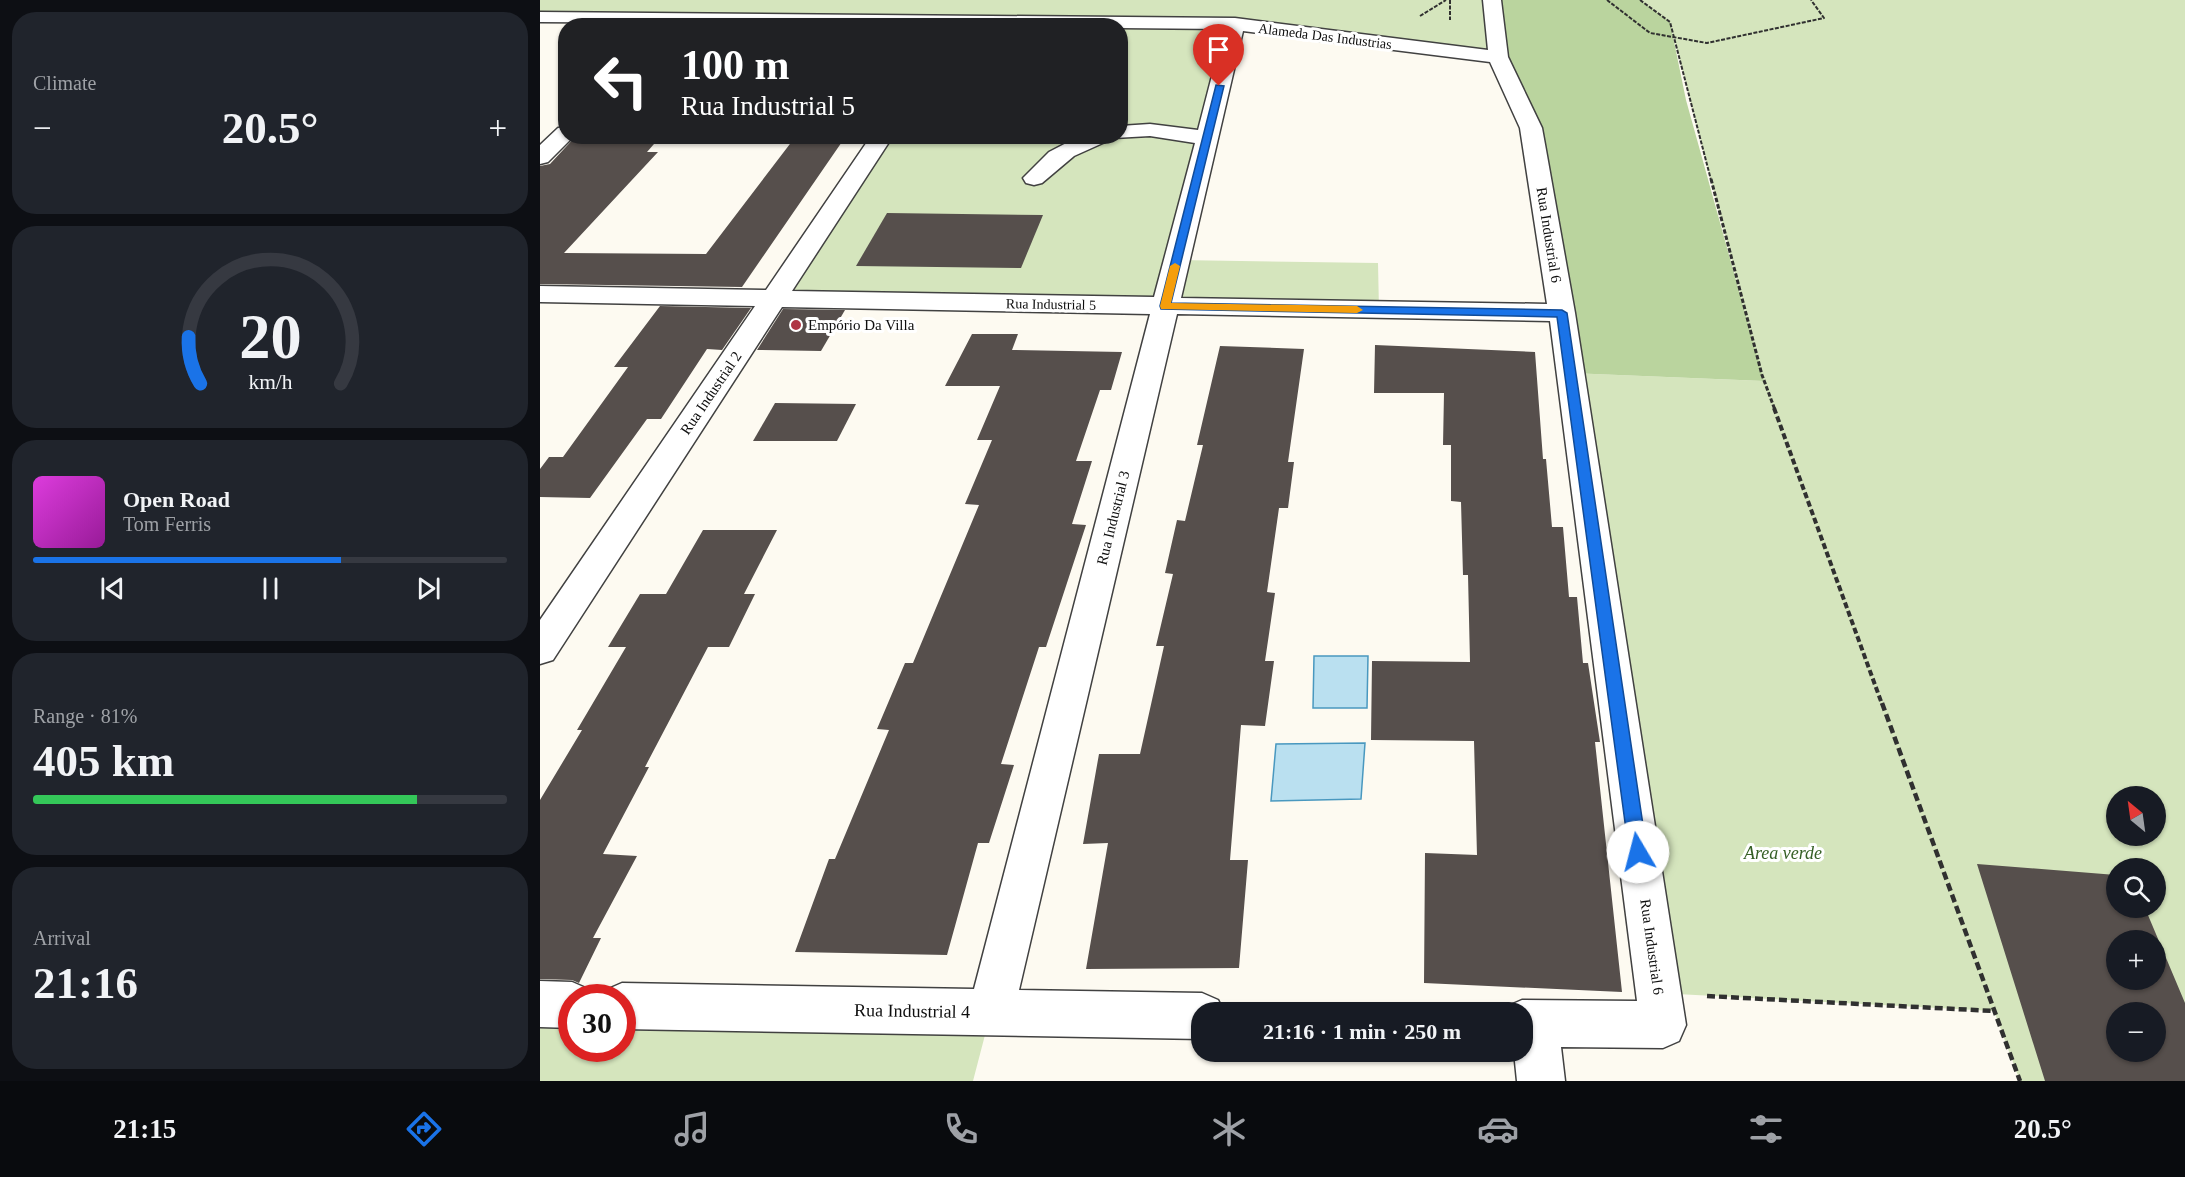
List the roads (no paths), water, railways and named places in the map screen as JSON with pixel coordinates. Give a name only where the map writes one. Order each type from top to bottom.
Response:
[{"type":"street","name":"Rua Industrial 6","points":[[1492,0],[1498,57],[1531,128],[1562,313],[1661,1009],[1533,1023]]},
{"type":"street","name":"Alameda Das Industrias","points":[[540,17],[569,18]]},
{"type":"street","name":"Alameda Das Industrias","points":[[1128,24],[1235,24],[1498,57]]},
{"type":"street","name":"Rua Industrial 3","points":[[991,1012],[1235,24]]},
{"type":"street","points":[[1128,133],[1150,130],[1207,138]]},
{"type":"street","points":[[540,157],[558,141]]},
{"type":"street","name":"Rua Industrial 2","points":[[540,649],[877,144]]},
{"type":"street","points":[[1034,178],[1049,162],[1065,151],[1084,144]]},
{"type":"street","name":"Rua Industrial 5","points":[[540,294],[1562,313]]},
{"type":"street","points":[[540,1004],[558,1005]]},
{"type":"street","name":"Rua Industrial 4","points":[[636,1006],[1191,1016]]},
{"type":"street","points":[[1533,1042],[1541,1081]]},
{"type":"water","points":[[1314,656],[1368,656],[1367,708],[1313,708]]},
{"type":"water","points":[[1365,743],[1361,799],[1271,801],[1276,744]]},
{"type":"place","name":"Empório Da Villa","points":[[796,325]]},
{"type":"park label","name":"Area verde","points":[[1783,853]]}]
